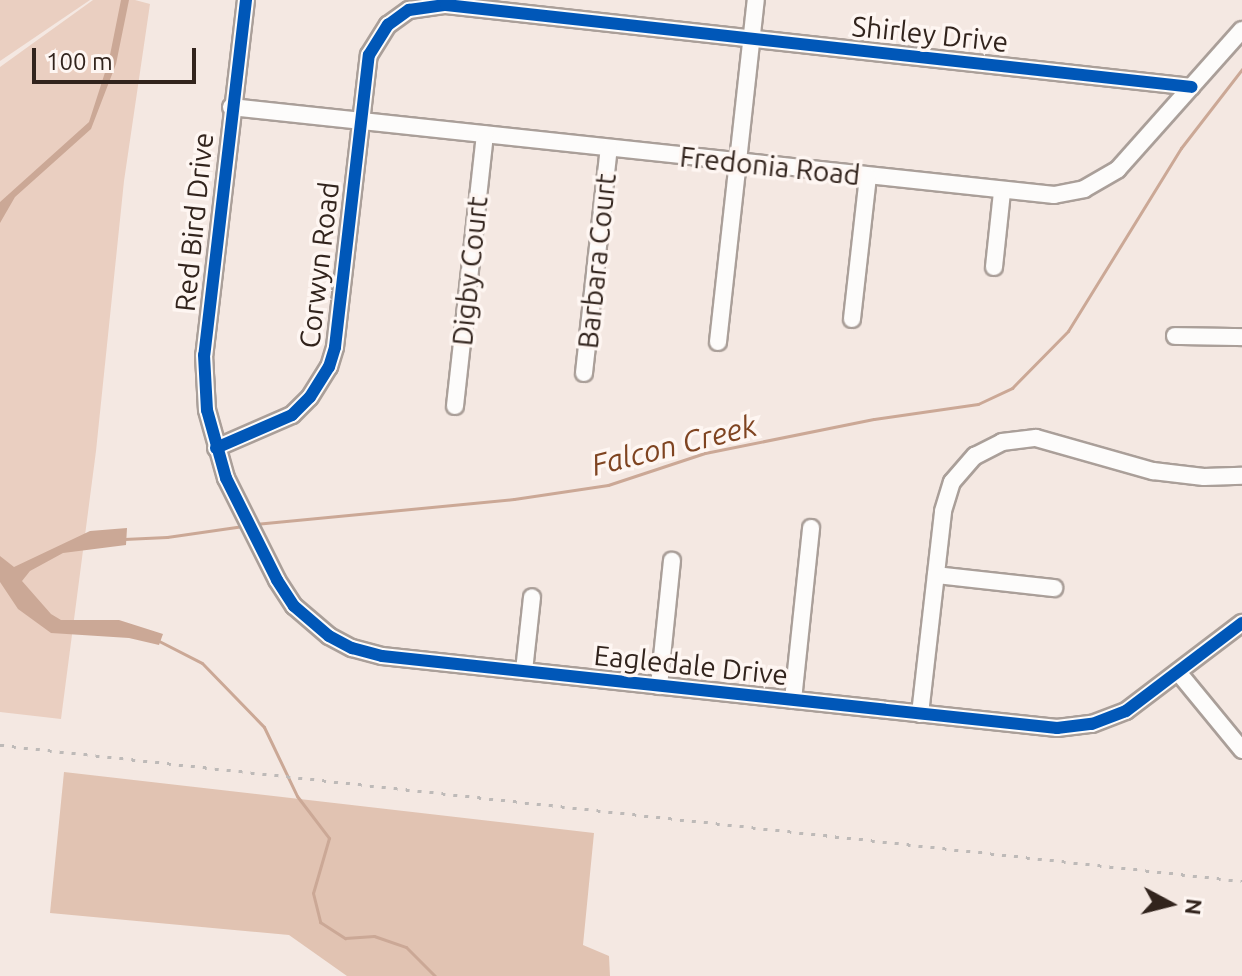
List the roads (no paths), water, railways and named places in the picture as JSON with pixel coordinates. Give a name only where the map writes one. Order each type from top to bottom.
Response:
[{"type":"street","name":"Red Bird Drive","points":[[216,448],[207,410],[204,355],[246,0]]},
{"type":"street","points":[[718,342],[756,0]]},
{"type":"street","name":"Shirley Drive","points":[[361,121],[367,65],[376,40],[396,18],[425,6],[446,5],[1192,87]]},
{"type":"street","name":"Fredonia Road","points":[[231,107],[1002,192],[1064,194],[1101,181],[1129,158],[1242,30]]},
{"type":"street","name":"Corwyn Road","points":[[216,448],[292,415],[314,393],[329,367],[335,347],[361,121]]},
{"type":"street","name":"Digby Court","points":[[455,406],[485,135]]},
{"type":"street","name":"Barbara Court","points":[[584,373],[609,148]]},
{"type":"street","points":[[852,319],[868,177]]},
{"type":"street","points":[[994,267],[1002,192]]},
{"type":"street","points":[[1175,336],[1242,337]]},
{"type":"street","points":[[920,714],[943,511],[952,482],[975,456],[1002,442],[1036,438],[1153,471],[1204,477],[1242,476]]},
{"type":"street","name":"Eagledale Drive","points":[[216,448],[244,513],[294,606],[312,624],[343,644],[382,656],[1046,728],[1082,726],[1135,706],[1242,623]]},
{"type":"street","points":[[793,700],[811,528]]},
{"type":"street","points":[[659,686],[672,561]]},
{"type":"street","points":[[936,575],[1054,588]]},
{"type":"street","points":[[524,671],[532,597]]},
{"type":"street","points":[[1178,672],[1242,750]]},
{"type":"waterway","name":"Falcon Creek","points":[[255,524],[514,499],[608,485],[705,453],[874,419],[978,404],[1012,388],[1068,331],[1181,148],[1242,69]]},
{"type":"waterway","name":"Falcon Creek","points":[[124,539],[167,537],[243,526]]},
{"type":"waterway","points":[[159,641],[202,663],[264,727],[297,796],[329,838],[313,893],[320,922],[345,938],[374,936],[406,947],[435,976]]},
{"type":"railway","points":[[0,745],[1242,881]]}]
